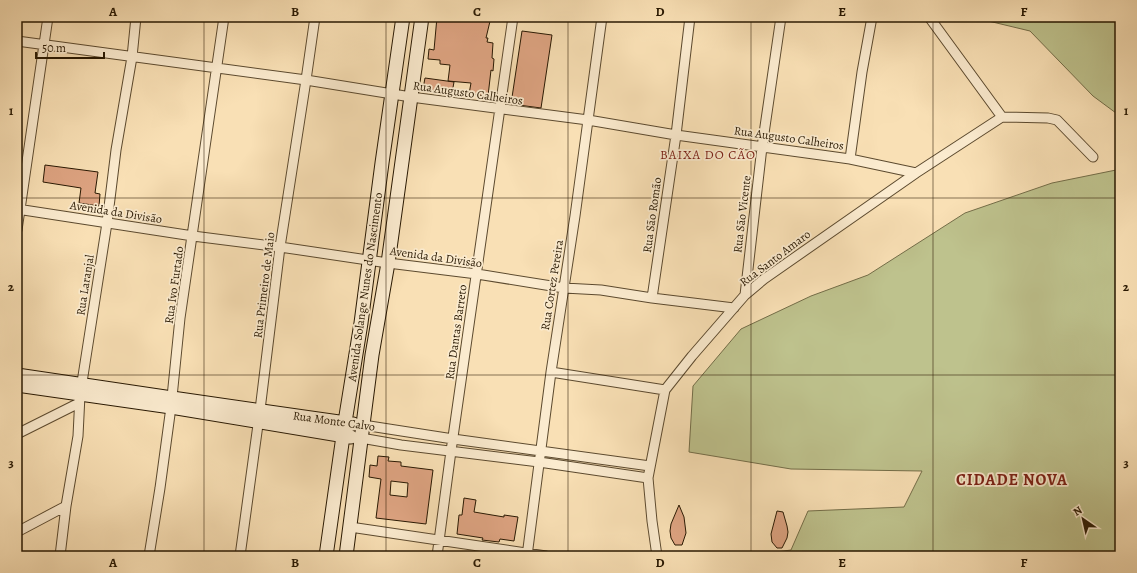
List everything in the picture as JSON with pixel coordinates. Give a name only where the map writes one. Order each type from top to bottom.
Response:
[{"type":"main road","name":"Avenida Solange Nunes do Nascimento","points":[[326,556],[361,323],[403,17]]},
{"type":"main road","name":"Avenida Solange Nunes do Nascimento","points":[[346,556],[372,355],[388,262],[422,17]]},
{"type":"main road","name":"Rua Monte Calvo","points":[[17,375],[80,394]]},
{"type":"main road","name":"Rua Monte Calvo","points":[[17,386],[172,403],[259,416],[344,429],[361,438]]},
{"type":"main road","name":"Rua Monte Calvo","points":[[344,429],[363,425]]},
{"type":"street","points":[[17,230],[18,209],[48,17]]},
{"type":"street","name":"Rua Laranjal","points":[[60,556],[66,506],[78,436],[80,394],[107,223],[116,150],[132,57],[136,17]]},
{"type":"street","name":"Rua Ivo Furtado","points":[[149,556],[172,403],[180,318],[224,17]]},
{"type":"street","name":"Rua Primeiro de Maio","points":[[240,556],[280,246],[315,17]]},
{"type":"street","name":"Rua Dantas Barreto","points":[[437,556],[513,17]]},
{"type":"street","name":"Rua Cortez Pereira","points":[[527,555],[551,372],[575,216],[602,17]]},
{"type":"street","name":"Rua São Romão","points":[[652,298],[676,135],[690,17]]},
{"type":"street","name":"Rua São Vicente","points":[[745,295],[762,147],[781,17]]},
{"type":"street","points":[[850,159],[862,72],[872,17]]},
{"type":"street","points":[[929,17],[1002,117],[1048,118],[1057,120],[1093,157]]},
{"type":"street","name":"Rua Augusto Calheiros","points":[[17,41],[306,80],[411,98],[588,120],[676,135],[850,159],[916,173]]},
{"type":"street","name":"Rua Santo Amaro","points":[[657,556],[648,478],[665,390],[692,356],[745,295],[764,279],[916,173],[1002,117]]},
{"type":"street","name":"Avenida da Divisão","points":[[18,209],[193,236],[280,246],[564,288],[601,290],[734,308]]},
{"type":"street","points":[[551,372],[665,390]]},
{"type":"street","points":[[17,434],[80,394]]},
{"type":"street","name":"Rua Monte Calvo","points":[[363,425],[650,466]]},
{"type":"street","name":"Rua Monte Calvo","points":[[361,438],[400,445],[539,462],[648,478]]},
{"type":"street","points":[[17,532],[66,506]]},
{"type":"street","points":[[350,527],[527,555],[546,556]]},
{"type":"green space","points":[[978,17],[1120,17],[1120,116],[1093,96],[1030,31],[980,19]]},
{"type":"green space","points":[[1120,162],[1120,556],[747,556],[791,550],[808,511],[904,507],[922,471],[791,469],[689,452],[693,386],[741,329],[811,296],[868,275],[965,213],[1052,183],[1116,170]]},
{"type":"building","points":[[437,17],[491,17],[486,38],[488,38],[487,42],[493,43],[492,58],[494,59],[493,71],[491,70],[488,96],[469,94],[471,83],[448,81],[450,65],[440,64],[440,60],[428,59],[429,49],[434,50]]},
{"type":"building","points":[[522,31],[552,35],[541,108],[511,104]]},
{"type":"building","points":[[425,78],[454,82],[452,93],[423,89]]},
{"type":"building","points":[[45,165],[98,172],[95,193],[100,194],[99,206],[79,203],[81,188],[43,182]]},
{"type":"building","points":[[378,456],[389,457],[388,461],[401,462],[401,466],[433,470],[426,524],[376,518],[381,479],[369,477],[370,465],[377,466]],"holes":[[[391,481],[408,483],[407,497],[390,495]]]},
{"type":"building","points":[[464,498],[476,500],[474,512],[504,517],[504,515],[518,517],[514,541],[500,539],[499,542],[482,540],[483,538],[457,534],[459,515],[462,515]]},
{"type":"building","points":[[679,505],[684,517],[686,533],[682,545],[675,545],[671,538],[670,531],[671,524]]},
{"type":"building","points":[[777,511],[783,512],[788,532],[782,548],[777,548],[772,542],[771,534]]},
{"type":"district","name":"BAIXA DO CÃO","points":[[708,154]]},
{"type":"district","name":"CIDADE NOVA","points":[[1012,480]]}]
